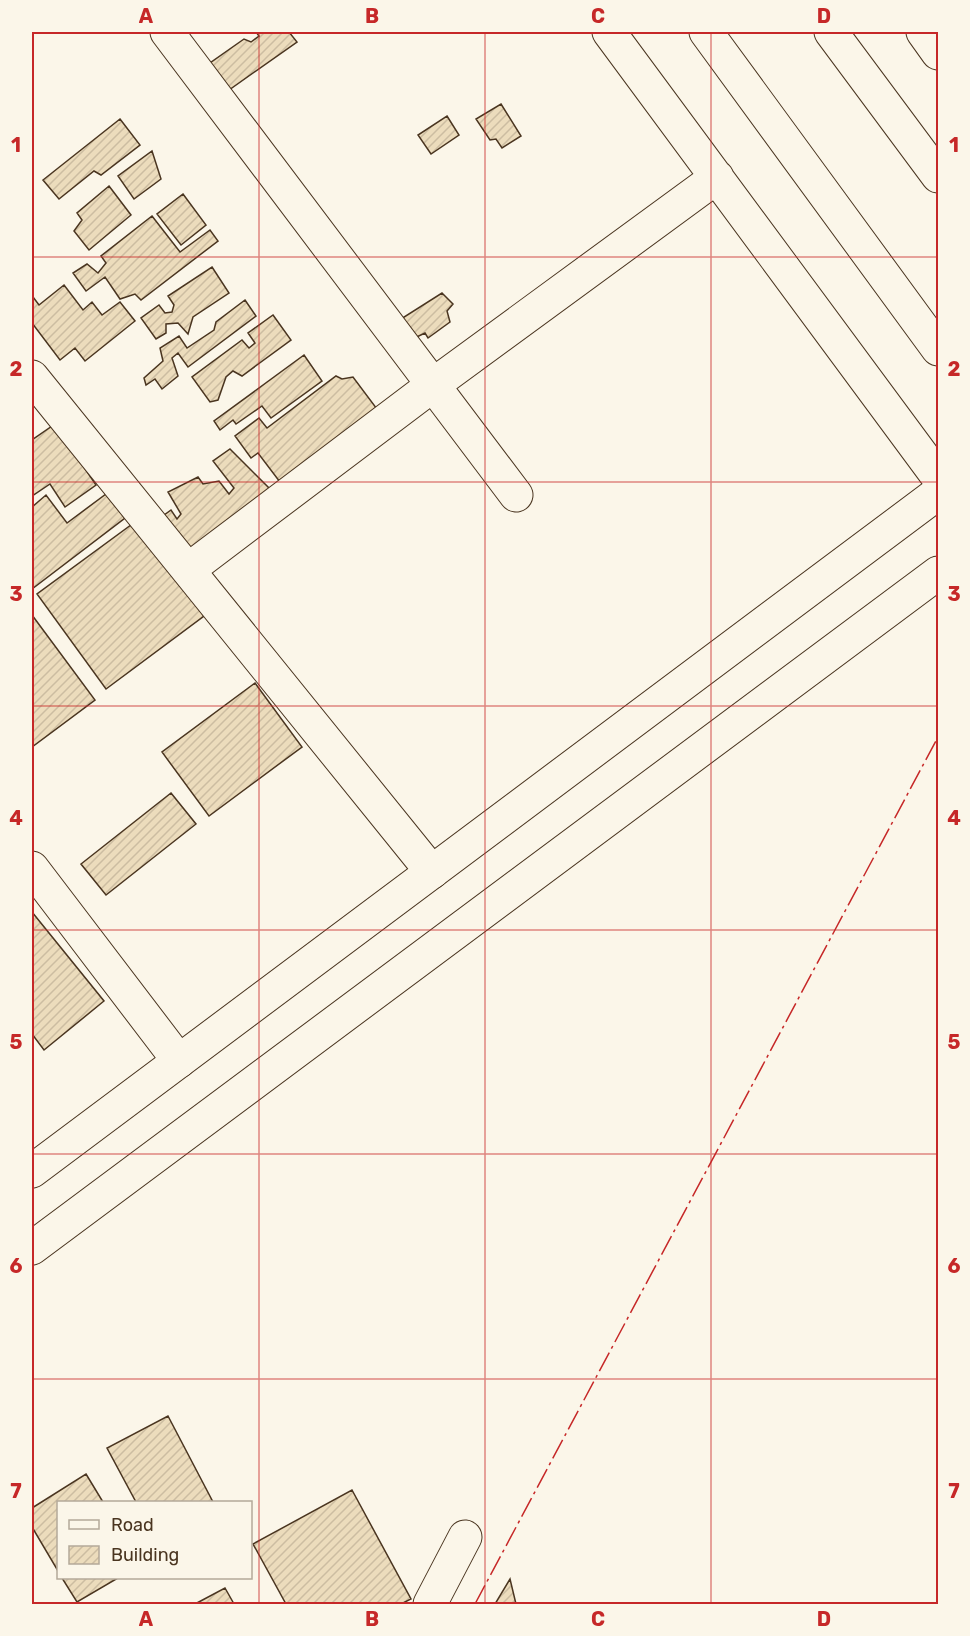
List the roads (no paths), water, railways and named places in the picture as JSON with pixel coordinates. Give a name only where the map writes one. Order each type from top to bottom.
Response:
[{"type":"street","points":[[167,32],[516,495]]},
{"type":"street","points":[[609,32],[939,477]]},
{"type":"street","points":[[706,32],[939,349]]},
{"type":"street","points":[[831,32],[939,176]]},
{"type":"street","points":[[922,32],[939,53]]},
{"type":"street","points":[[188,570],[433,385],[717,177]]},
{"type":"street","points":[[32,377],[432,872]]},
{"type":"street","points":[[32,1171],[939,493]]},
{"type":"street","points":[[32,1248],[939,573]]},
{"type":"street","points":[[32,868],[179,1061]]},
{"type":"street","points":[[430,1605],[465,1537]]}]
